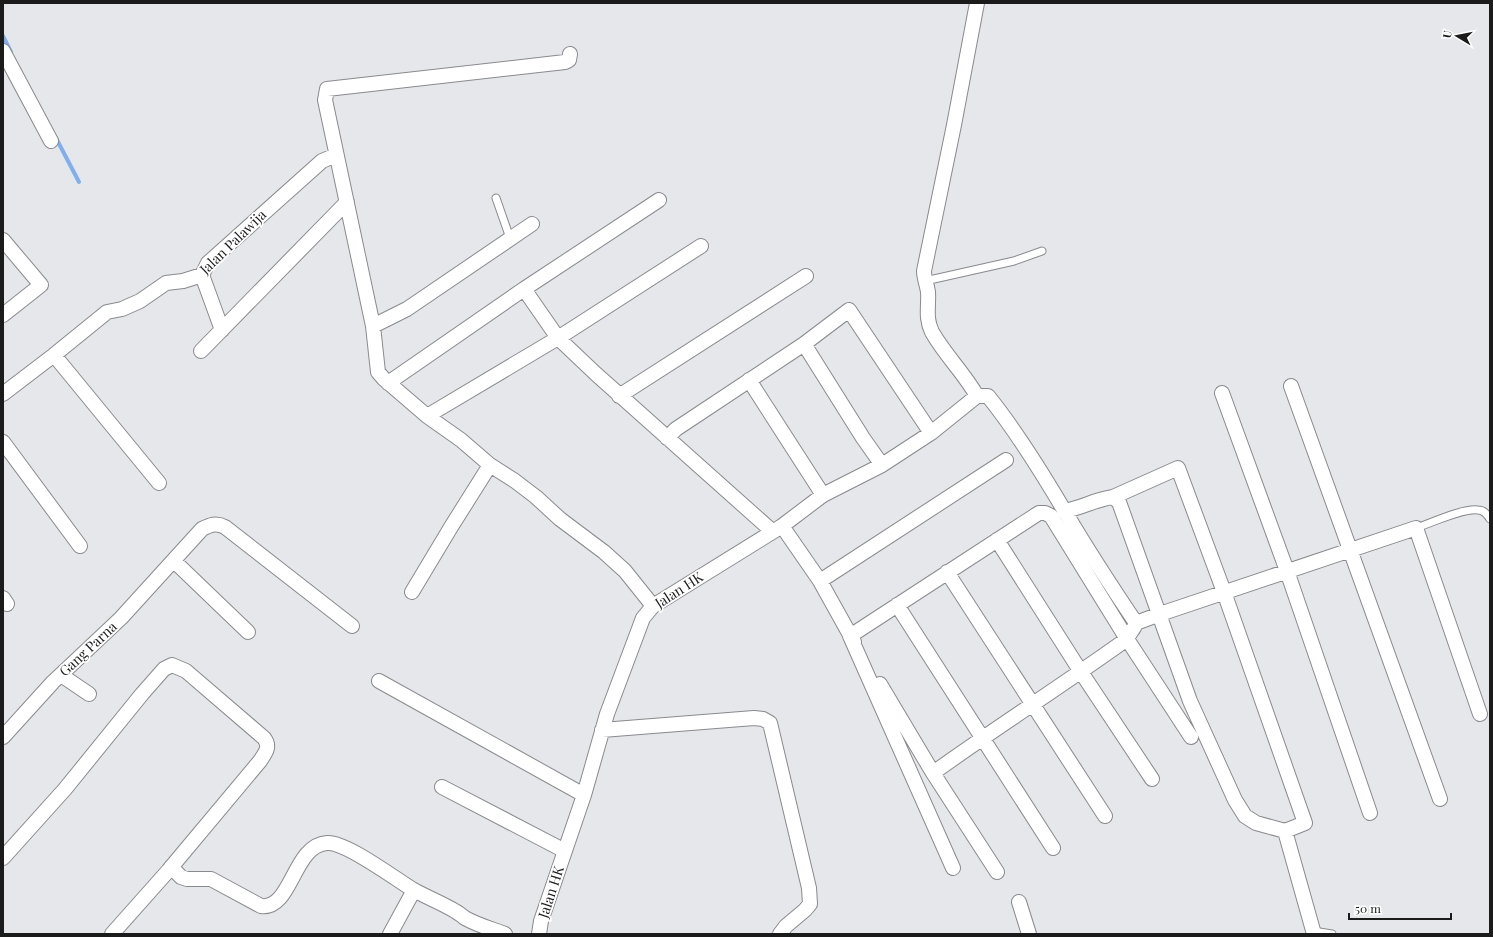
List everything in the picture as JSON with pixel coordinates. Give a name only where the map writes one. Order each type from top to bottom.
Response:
[{"type":"street","points":[[977,3],[924,271],[924,281],[928,291],[927,316],[932,331],[969,382],[977,396],[988,396],[1004,416],[1034,460],[1108,583],[1136,623]]},
{"type":"street","points":[[3,51],[51,141]]},
{"type":"street","points":[[570,54],[569,60],[565,62],[331,87],[327,89],[325,100],[373,326],[378,372],[388,383],[427,416],[461,440],[490,465],[520,485],[560,519],[604,552],[625,571],[653,606]]},
{"type":"street","name":"Jalan Palawija","points":[[3,394],[107,312],[122,309],[140,301],[166,283],[183,281],[202,275],[208,263],[228,244],[322,161],[336,155]]},
{"type":"street","points":[[388,383],[524,289],[659,200]]},
{"type":"street","points":[[201,351],[347,202]]},
{"type":"street","points":[[373,326],[407,308],[532,224]]},
{"type":"street","points":[[3,240],[42,285],[3,315]]},
{"type":"street","points":[[427,416],[558,338],[702,246]]},
{"type":"street","points":[[202,275],[222,330]]},
{"type":"street","points":[[619,396],[806,276]]},
{"type":"street","points":[[524,289],[558,338],[619,396],[667,438],[777,528],[820,581],[850,636],[933,773],[997,872]]},
{"type":"street","points":[[667,438],[676,429],[804,344],[849,310],[931,433]]},
{"type":"street","points":[[804,344],[863,438],[882,465]]},
{"type":"street","points":[[54,355],[159,483]]},
{"type":"street","points":[[749,380],[823,495]]},
{"type":"street","points":[[1292,386],[1440,799]]},
{"type":"street","points":[[1222,393],[1287,571],[1370,814]]},
{"type":"street","name":"Jalan HK","points":[[539,934],[541,921],[584,795],[602,730],[624,666],[643,618],[653,606],[777,528],[823,495],[882,465],[931,433],[977,396]]},
{"type":"street","points":[[3,442],[80,546]]},
{"type":"street","points":[[820,581],[1006,460]]},
{"type":"street","points":[[412,592],[490,465]]},
{"type":"street","points":[[1064,511],[1089,505],[1101,498],[1113,497],[1178,468],[1224,592],[1305,823],[1285,831],[1256,823],[1245,816],[1235,800],[1190,701],[1119,502],[1113,497]]},
{"type":"street","points":[[850,636],[1039,513],[1046,513],[1052,516],[1127,639],[1191,737]]},
{"type":"street","name":"Gang Parna","points":[[3,737],[61,675],[121,618],[202,529],[211,524],[220,524],[225,527],[352,626]]},
{"type":"street","points":[[933,773],[1127,639],[1136,623],[1416,528],[1480,714]]},
{"type":"street","points":[[997,540],[1081,672],[1152,779]]},
{"type":"street","points":[[174,561],[248,632]]},
{"type":"street","points":[[947,572],[1105,816]]},
{"type":"street","points":[[897,605],[1052,848]]},
{"type":"street","points":[[850,636],[953,868]]},
{"type":"street","points":[[3,858],[65,789],[164,669],[172,665],[186,671],[264,738],[267,742],[268,749],[260,761],[171,867],[112,934]]},
{"type":"street","points":[[61,675],[90,694]]},
{"type":"street","points":[[379,681],[584,795]]},
{"type":"street","points":[[602,730],[754,718],[763,719],[770,723],[809,888],[810,898],[810,904],[786,926],[780,934]]},
{"type":"street","points":[[442,787],[565,851]]},
{"type":"street","points":[[1285,831],[1313,932]]},
{"type":"street","points":[[171,867],[181,877],[187,879],[211,879],[261,906],[266,907],[270,906],[279,899],[290,883],[302,859],[309,850],[327,842],[339,845],[359,855],[414,890],[466,918],[505,934]]},
{"type":"street","points":[[390,934],[414,890]]},
{"type":"street","points":[[1018,902],[1029,934]]},
{"type":"lane","points":[[496,198],[510,238]]},
{"type":"lane","points":[[924,281],[1014,261],[1042,251]]},
{"type":"lane","points":[[1416,528],[1468,511],[1478,510],[1486,512],[1490,519]]},
{"type":"lane","points":[[1313,932],[1332,934]]},
{"type":"waterway","points":[[3,36],[11,52]]},
{"type":"waterway","points":[[56,138],[79,182]]}]
